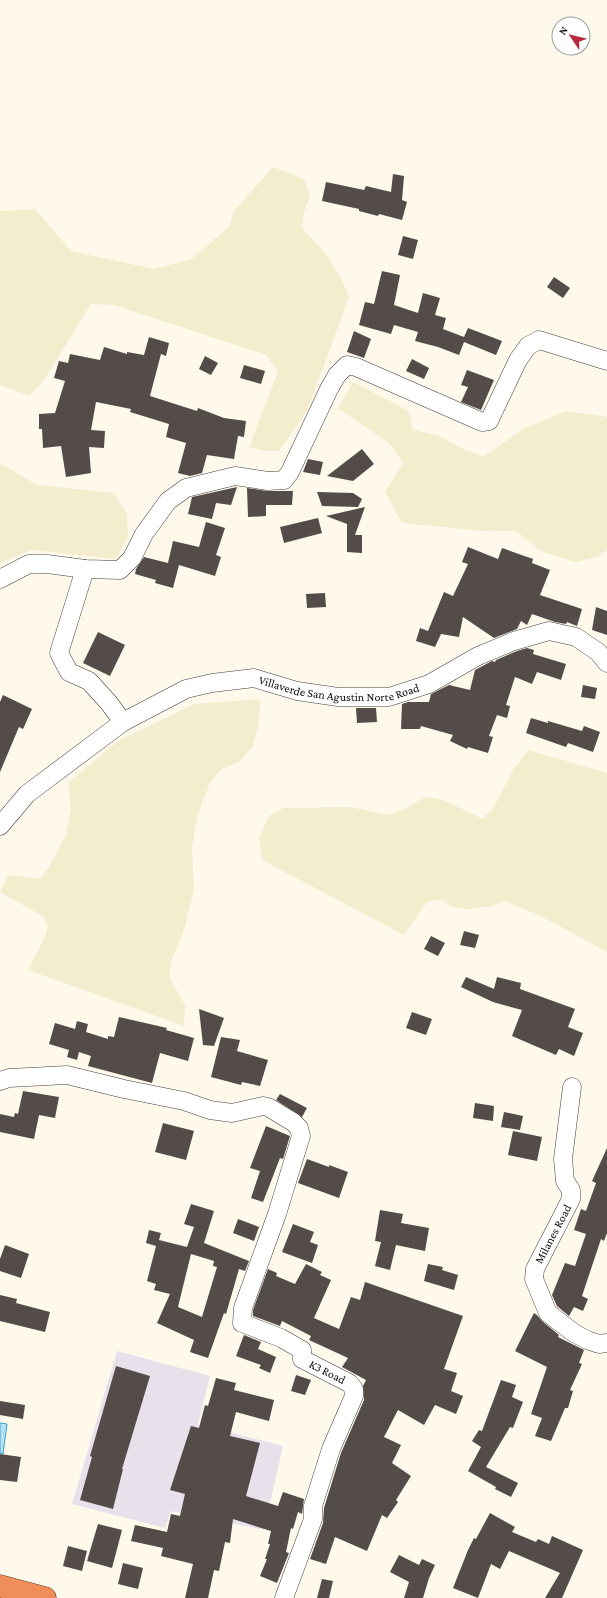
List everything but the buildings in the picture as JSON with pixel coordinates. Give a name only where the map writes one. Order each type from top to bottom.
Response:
[{"type":"highway","points":[[0,1586],[46,1598]]},
{"type":"street","points":[[0,579],[29,564],[47,564],[84,569],[120,570],[132,558],[144,534],[168,501],[186,488],[235,476],[268,481],[284,480],[290,472],[329,389],[337,375],[347,365],[356,367],[482,422],[489,420],[518,360],[528,346],[539,340],[607,360]]},
{"type":"street","points":[[84,569],[59,653],[69,672],[89,681],[110,703],[123,722]]},
{"type":"street","name":"Villaverde San Agustin Norte Road","points":[[0,826],[27,794],[123,722],[186,689],[254,678],[296,691],[338,697],[389,697],[429,684],[478,656],[514,641],[549,631],[576,637],[598,652],[607,663]]},
{"type":"street","name":"K3 Road","points":[[0,1081],[9,1078],[67,1075],[124,1089],[184,1101],[210,1110],[232,1113],[263,1106],[268,1107],[293,1122],[299,1128],[301,1136],[277,1214],[243,1308],[241,1320],[246,1326],[281,1338],[302,1350],[302,1359],[349,1383],[354,1389],[354,1396],[332,1449],[312,1506],[313,1519],[284,1598]]},
{"type":"street","name":"Milanes Road","points":[[572,1087],[563,1159],[565,1181],[571,1190],[572,1199],[535,1269],[534,1279],[548,1313],[574,1333],[587,1340],[599,1344],[607,1343]]},
{"type":"shaded area","points":[[273,167],[304,179],[310,196],[304,212],[302,228],[323,250],[340,276],[349,297],[307,411],[279,451],[266,451],[249,447],[278,372],[266,355],[114,305],[91,304],[44,380],[29,396],[0,385],[0,211],[35,209],[71,251],[154,269],[191,259],[230,226],[234,211]]},
{"type":"shaded area","points":[[353,382],[409,411],[413,430],[437,435],[465,450],[484,456],[525,428],[566,411],[607,417],[607,550],[598,557],[575,562],[541,551],[516,531],[484,531],[402,523],[385,492],[403,463],[390,444],[338,408]]},
{"type":"shaded area","points":[[0,463],[37,485],[114,493],[127,514],[128,536],[116,559],[31,550],[0,563]]},
{"type":"shaded area","points":[[260,699],[259,722],[253,746],[240,761],[219,771],[209,785],[198,814],[192,847],[194,889],[184,930],[172,959],[169,977],[185,1005],[184,1026],[28,970],[43,941],[48,927],[44,917],[0,892],[8,875],[40,879],[49,867],[66,835],[71,809],[68,783],[118,741],[194,704]]},
{"type":"shaded area","points":[[528,750],[607,773],[607,952],[543,917],[505,901],[493,906],[467,909],[451,907],[443,900],[429,901],[404,935],[262,860],[259,837],[269,816],[284,808],[350,807],[389,815],[409,807],[425,797],[443,800],[483,819],[494,807],[513,770]]},
{"type":"shaded area","points":[[117,1351],[210,1376],[198,1424],[283,1446],[264,1530],[171,1511],[165,1528],[72,1504]]},
{"type":"water","points":[[0,1423],[7,1424],[3,1454],[0,1453]]}]
